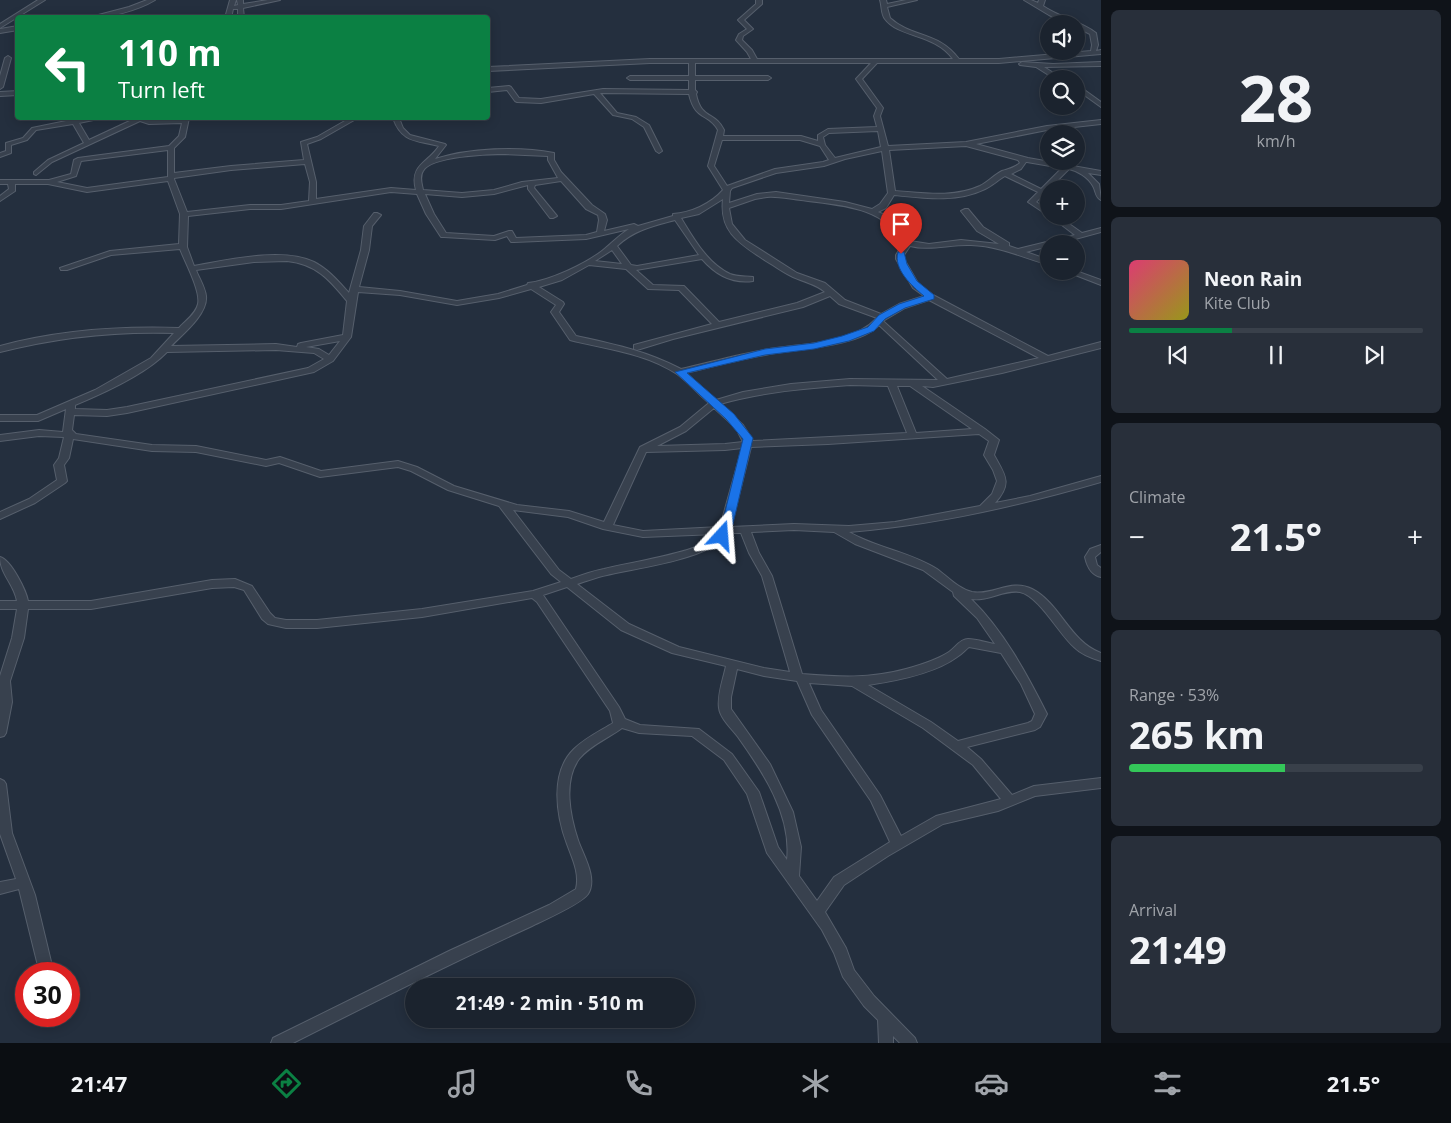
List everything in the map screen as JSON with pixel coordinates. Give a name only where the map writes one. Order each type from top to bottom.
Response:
[{"type":"street","points":[[18,15],[42,0]]},
{"type":"street","points":[[104,15],[132,8],[152,0]]},
{"type":"street","points":[[229,15],[233,0]]},
{"type":"street","points":[[240,0],[241,15]]},
{"type":"street","points":[[232,8],[241,8],[277,0]]},
{"type":"street","points":[[754,60],[750,51],[739,40],[741,35],[750,29],[741,20],[752,12],[759,4],[759,0]]},
{"type":"street","points":[[914,0],[884,3],[886,15],[890,22],[928,36],[942,44],[958,62]]},
{"type":"street","points":[[1027,0],[1041,3],[1054,15]]},
{"type":"street","points":[[0,26],[15,17]]},
{"type":"street","points":[[0,31],[15,28]]},
{"type":"street","points":[[1085,29],[1093,33],[1095,45],[1093,53]]},
{"type":"street","points":[[490,69],[692,60],[999,61],[1101,52]]},
{"type":"street","points":[[0,87],[8,58]]},
{"type":"street","points":[[692,60],[695,103],[699,111],[720,127],[711,166],[727,191],[725,207],[728,224],[742,242],[794,275],[820,284],[842,302],[881,319],[944,381]]},
{"type":"street","points":[[999,61],[1034,65],[1101,64]]},
{"type":"street","points":[[623,62],[635,92]]},
{"type":"street","points":[[872,212],[883,206],[892,193],[885,148],[877,115],[880,108],[859,79],[875,62]]},
{"type":"street","points":[[1034,65],[1043,70]]},
{"type":"street","points":[[630,78],[768,78]]},
{"type":"street","points":[[490,90],[509,88],[512,89],[518,100],[536,101],[594,92],[694,92]]},
{"type":"street","points":[[594,92],[615,114],[634,118],[648,126],[659,151]]},
{"type":"street","points":[[0,94],[15,93]]},
{"type":"street","points":[[1085,93],[1101,105]]},
{"type":"street","points":[[0,155],[9,152],[8,144],[25,139],[34,130],[70,120]]},
{"type":"street","points":[[75,120],[87,143]]},
{"type":"street","points":[[36,173],[50,161],[134,120]]},
{"type":"street","points":[[144,120],[149,122],[174,120]]},
{"type":"street","points":[[48,182],[74,175],[77,160],[80,159],[171,148],[182,137],[186,120]]},
{"type":"street","points":[[312,202],[313,182],[304,142],[319,138],[350,120]]},
{"type":"street","points":[[397,120],[400,129],[408,136],[443,145],[420,170],[417,177],[432,218],[441,232],[448,236],[496,238],[510,233],[513,240],[519,241],[586,237],[701,210],[730,187],[775,171],[885,148],[966,144],[1047,128],[1101,122]]},
{"type":"street","points":[[833,160],[822,145],[820,135],[825,131],[880,129]]},
{"type":"street","points":[[718,138],[794,137],[809,139],[822,145]]},
{"type":"street","points":[[966,144],[1040,162]]},
{"type":"street","points":[[0,418],[33,418],[71,409],[149,364],[166,349],[197,314],[202,304],[202,294],[194,268],[183,246],[184,214],[171,178],[171,148]]},
{"type":"street","points":[[426,164],[456,155],[500,150],[551,154],[551,160],[563,179],[589,207],[601,214],[603,220],[600,234]]},
{"type":"street","points":[[892,193],[940,196],[959,194],[984,187],[1004,174],[1022,166],[1021,158]]},
{"type":"street","points":[[0,182],[48,182],[87,190],[231,168],[309,162]]},
{"type":"street","points":[[1085,167],[1101,165]]},
{"type":"street","points":[[1056,180],[1068,170]]},
{"type":"street","points":[[1078,170],[1101,173]]},
{"type":"street","points":[[1082,171],[1096,184],[1101,198]]},
{"type":"street","points":[[1004,174],[1040,192]]},
{"type":"street","points":[[184,214],[250,207],[281,207],[383,191],[474,194],[501,191],[532,182],[563,179]]},
{"type":"street","points":[[0,199],[13,190],[10,182]]},
{"type":"street","points":[[532,182],[530,188],[553,216]]},
{"type":"street","points":[[1040,193],[1032,202],[1040,208]]},
{"type":"street","points":[[725,207],[768,195],[833,202],[872,212],[890,221],[904,236],[907,243]]},
{"type":"street","points":[[965,211],[980,229],[1009,247],[1040,259]]},
{"type":"street","points":[[71,409],[107,413],[142,408],[311,370],[330,358],[347,337],[351,301],[365,250],[368,226],[377,215]]},
{"type":"street","points":[[676,216],[713,267],[733,279],[750,279]]},
{"type":"street","points":[[354,289],[400,293],[460,303],[499,296],[562,277],[603,254],[626,234],[652,222]]},
{"type":"street","points":[[1066,225],[1080,235],[1101,230]]},
{"type":"street","points":[[907,243],[927,248],[959,242],[1009,247]]},
{"type":"street","points":[[907,243],[900,255],[902,264],[916,286],[930,297],[1046,358]]},
{"type":"street","points":[[64,268],[110,253],[183,246]]},
{"type":"street","points":[[612,246],[629,268],[651,286],[681,288],[717,325]]},
{"type":"street","points":[[1020,251],[1040,246]]},
{"type":"street","points":[[590,263],[629,268],[705,256]]},
{"type":"street","points":[[194,268],[242,261],[299,260],[311,264],[325,274],[351,301]]},
{"type":"street","points":[[1085,276],[1101,283]]},
{"type":"street","points":[[1090,278],[1101,277]]},
{"type":"street","points":[[0,605],[92,605],[212,584],[235,583],[248,588],[266,616],[272,621],[286,624],[317,624],[422,613],[534,594],[604,572],[667,560],[708,545],[719,538],[725,531],[748,443],[747,435],[680,372],[632,351],[573,338],[555,312],[560,304],[531,285]]},
{"type":"street","points":[[636,347],[800,305],[832,292]]},
{"type":"street","points":[[680,372],[765,352],[835,342],[871,329],[881,319],[902,306],[930,297]]},
{"type":"street","points":[[0,349],[42,338],[105,331],[182,331]]},
{"type":"street","points":[[292,348],[347,337]]},
{"type":"street","points":[[607,527],[643,448],[683,429],[714,403],[743,395],[791,387],[850,382],[912,383],[944,381],[1002,370],[1101,345]]},
{"type":"street","points":[[166,349],[292,348],[316,351],[330,358]]},
{"type":"street","points":[[892,383],[913,436]]},
{"type":"street","points":[[912,383],[994,440],[989,455],[1000,472],[1001,482],[998,494],[982,509]]},
{"type":"street","points":[[0,516],[32,501],[62,481],[59,466],[64,458],[69,435],[71,409]]},
{"type":"street","points":[[643,448],[725,447],[748,443],[982,432]]},
{"type":"street","points":[[0,438],[39,434],[69,435],[117,444],[196,449],[266,462],[280,460],[320,474],[398,464],[414,469],[451,488],[527,511],[569,514],[607,527],[643,534],[745,530],[858,529],[895,525],[1031,499],[1100,482]]},
{"type":"street","points":[[501,503],[551,568],[567,584],[621,624],[640,635],[676,650],[799,678],[854,682],[889,679],[919,670],[955,654],[968,643],[1005,650]]},
{"type":"street","points":[[833,528],[858,542],[922,565],[961,592],[976,596],[1013,590],[1028,591],[1040,601],[1074,641],[1088,653],[1101,657]]},
{"type":"street","points":[[745,530],[754,553],[767,576],[799,678],[816,712],[879,803],[898,844]]},
{"type":"street","points":[[1101,548],[1094,551],[1090,557],[1092,566],[1101,574]]},
{"type":"street","points":[[0,560],[11,575],[22,598],[23,606],[18,638],[4,681],[6,702],[0,733]]},
{"type":"street","points":[[951,584],[982,615],[1005,650],[1041,714],[1031,727],[955,746]]},
{"type":"street","points":[[278,1043],[454,955],[554,909],[582,892],[584,880],[565,809],[564,790],[567,772],[579,751],[618,726],[619,722],[616,710],[541,599],[534,594]]},
{"type":"street","points":[[732,664],[725,697],[725,710],[766,767],[787,812],[795,847],[792,876]]},
{"type":"street","points":[[854,682],[926,726],[976,762],[1010,801]]},
{"type":"street","points":[[619,722],[639,729],[695,732],[722,751],[738,769],[753,792],[763,816],[770,845],[818,911],[840,949],[848,973],[910,1043]]},
{"type":"street","points":[[818,911],[839,881],[940,820],[981,811],[1034,791],[1101,783]]},
{"type":"street","points":[[0,784],[6,833],[24,882],[44,962]]},
{"type":"street","points":[[0,888],[24,882]]},
{"type":"street","points":[[885,1017],[886,1043]]},
{"type":"route","points":[[722,536],[727,524],[748,438],[730,416],[680,372],[765,352],[823,344],[845,339],[871,329],[882,317],[889,313],[902,306],[930,297],[913,282],[902,264],[901,254]]}]
